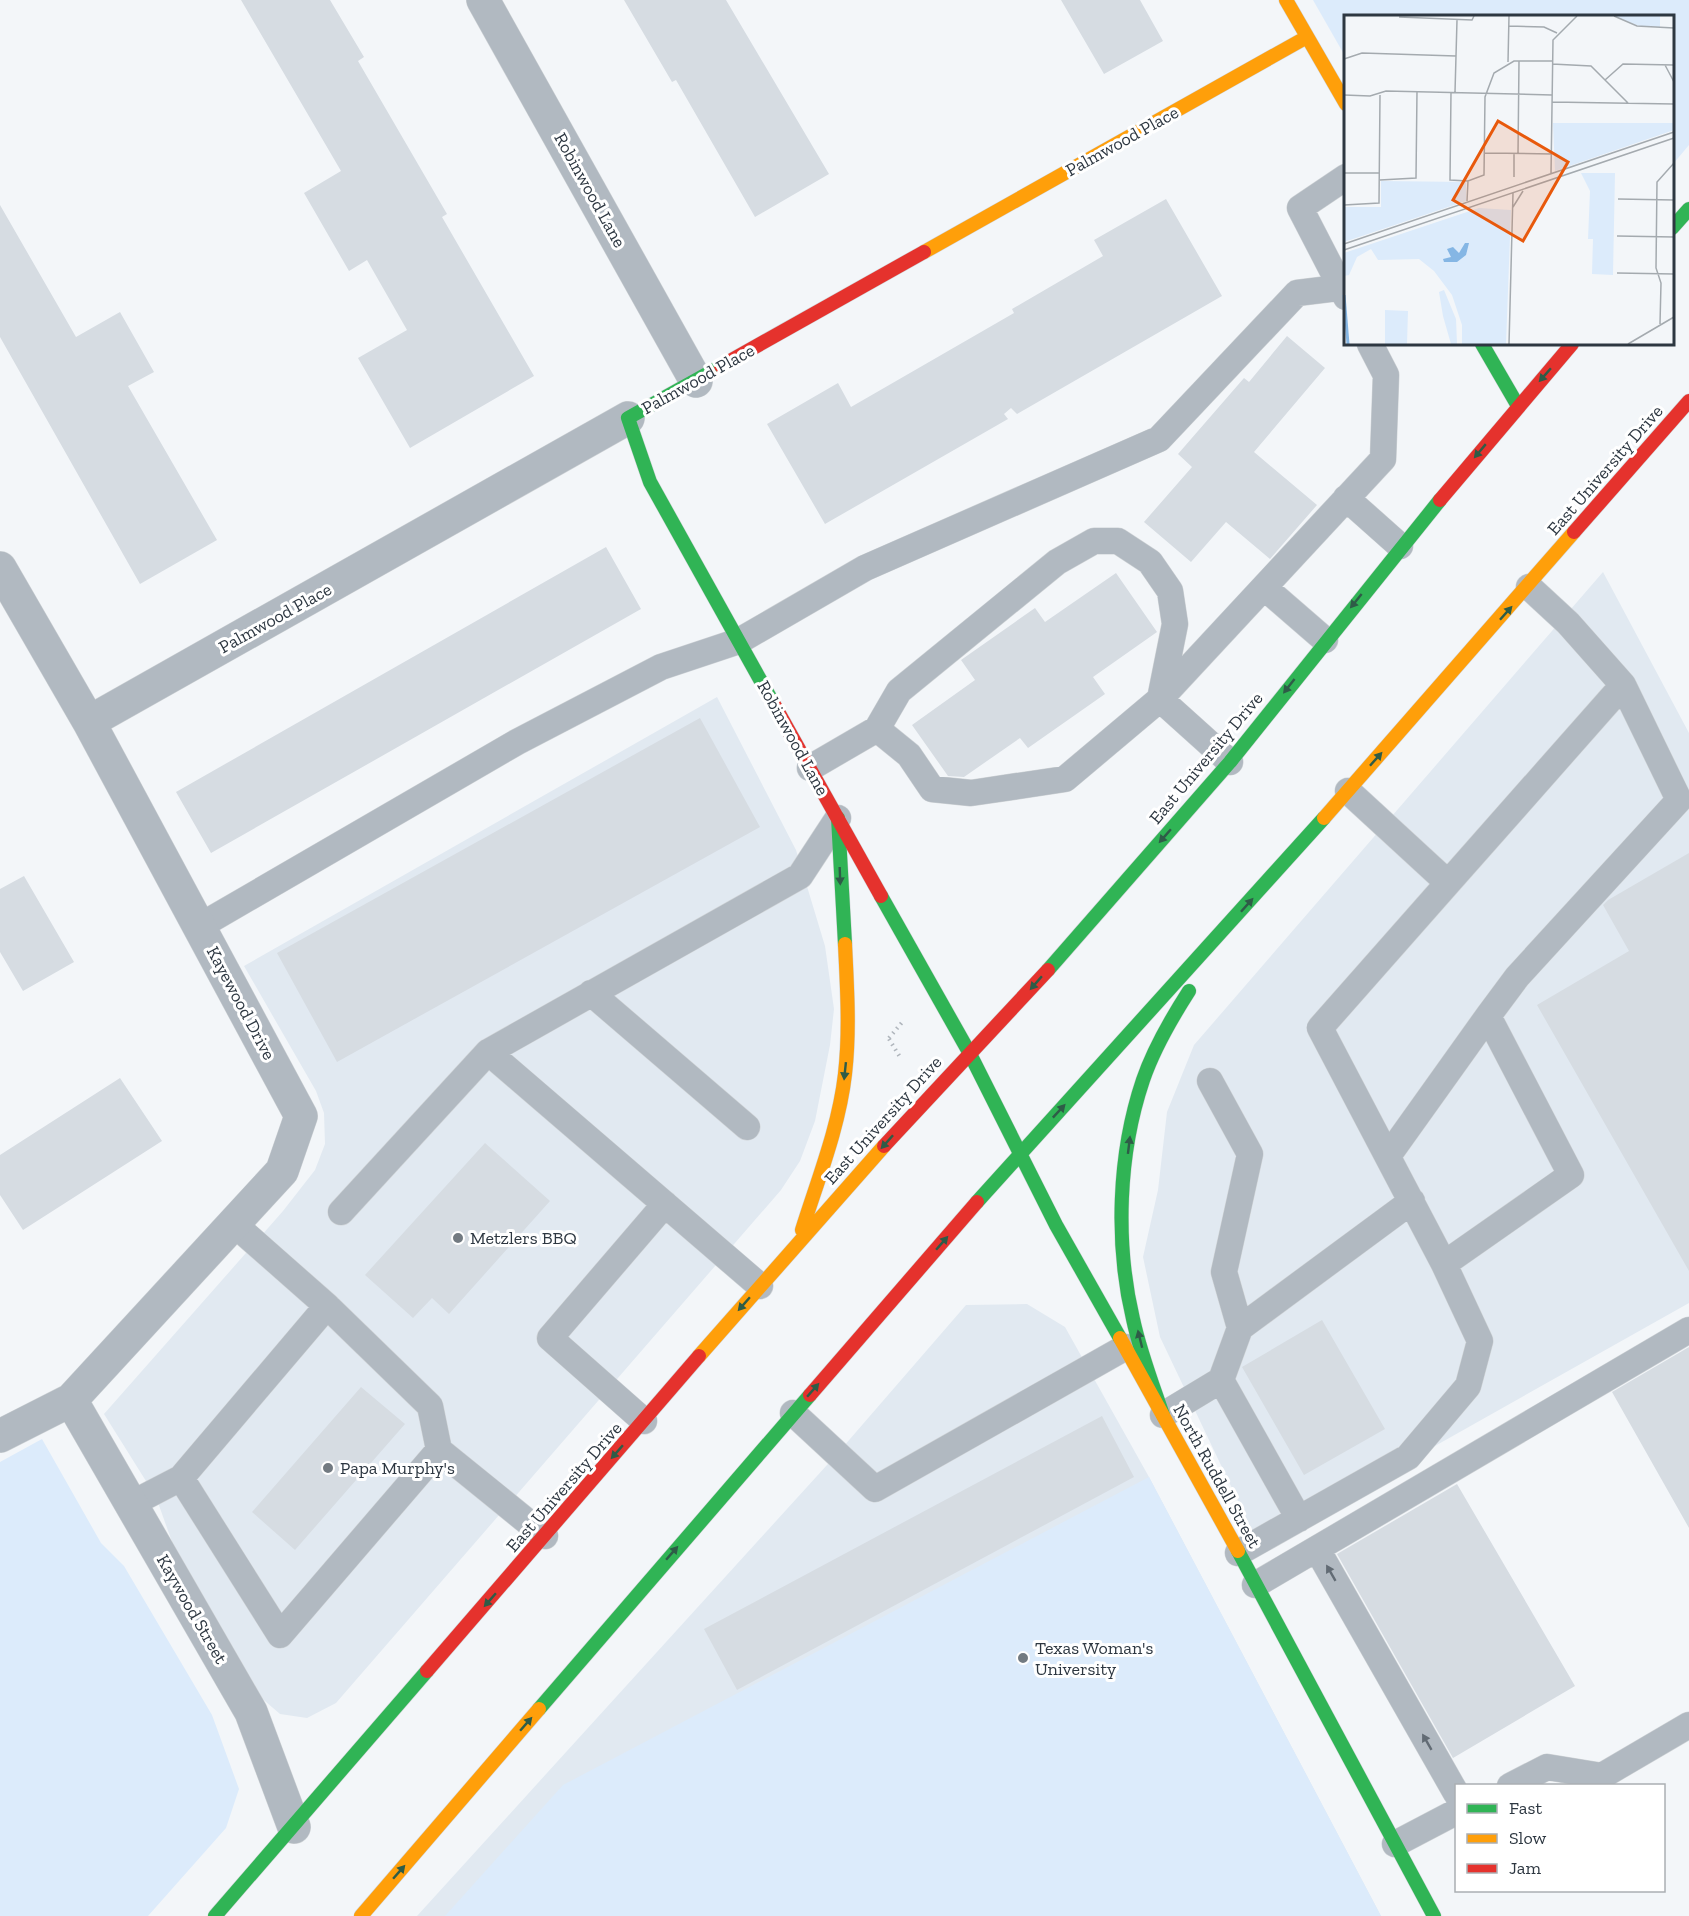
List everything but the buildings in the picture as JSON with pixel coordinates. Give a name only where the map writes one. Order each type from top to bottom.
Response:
[{"type":"main road","points":[[1286,0],[1344,100]]},
{"type":"main road","name":"Palmwood Place","points":[[628,418],[1308,37]]},
{"type":"main road","points":[[1674,226],[1689,209]]},
{"type":"main road","points":[[1483,345],[1518,406]]},
{"type":"main road","name":"East University Drive","points":[[215,1916],[798,1242],[969,1052],[1021,1000],[1230,762],[1400,546],[1571,345]]},
{"type":"main road","name":"East University Drive","points":[[361,1916],[1018,1153],[1232,921],[1348,791],[1529,587],[1689,400]]},
{"type":"main road","name":"Robinwood Lane","points":[[628,418],[650,482],[969,1052]]},
{"type":"main road","points":[[798,1242],[832,1134],[845,1076],[849,1017],[838,818]]},
{"type":"main road","points":[[1163,1415],[1147,1366],[1127,1289],[1124,1223],[1128,1144],[1143,1080],[1166,1026],[1232,921]]},
{"type":"main road","name":"North Ruddell Street","points":[[969,1052],[1018,1153],[1126,1347],[1434,1916]]},
{"type":"street","name":"Robinwood Lane","points":[[483,0],[696,381]]},
{"type":"street","name":"Palmwood Place","points":[[89,722],[628,418]]},
{"type":"street","name":"Kayewood Drive","points":[[0,568],[89,722],[302,1116],[282,1171],[71,1400]]},
{"type":"street","points":[[0,1436],[71,1400]]},
{"type":"street","name":"Kaywood Street","points":[[71,1400],[251,1712],[294,1827]]},
{"type":"lane","points":[[200,926],[528,736],[661,667],[739,641],[866,568],[1159,439],[1297,293],[1344,291],[1300,208],[1344,178]]},
{"type":"lane","points":[[877,729],[909,755],[932,789],[971,793],[1065,779],[1160,699],[1266,588],[1383,459],[1386,375],[1371,345]]},
{"type":"lane","points":[[1346,498],[1400,546]]},
{"type":"lane","points":[[810,768],[877,729],[899,692],[1057,562],[1094,541],[1118,541],[1150,562],[1170,591],[1175,624],[1160,699]]},
{"type":"lane","points":[[1389,1156],[1517,977],[1679,800],[1623,686],[1568,623],[1529,587]]},
{"type":"lane","points":[[1266,588],[1325,640]]},
{"type":"lane","points":[[1238,1553],[1408,1457],[1468,1386],[1480,1341],[1389,1156],[1320,1028],[1623,686]]},
{"type":"lane","points":[[1160,699],[1230,762]]},
{"type":"lane","points":[[1348,791],[1448,883]]},
{"type":"lane","points":[[340,1212],[488,1052],[800,876],[838,818]]},
{"type":"lane","points":[[591,993],[747,1127]]},
{"type":"lane","points":[[1444,1264],[1571,1175],[1488,1016]]},
{"type":"lane","points":[[488,1052],[760,1286]]},
{"type":"lane","points":[[1210,1081],[1251,1154],[1224,1272],[1240,1328]]},
{"type":"lane","points":[[1163,1415],[1221,1380],[1240,1328],[1412,1201]]},
{"type":"lane","points":[[644,1421],[550,1338],[665,1204]]},
{"type":"lane","points":[[234,1224],[327,1306],[430,1406],[439,1450],[545,1536]]},
{"type":"lane","points":[[131,1504],[181,1478],[327,1306]]},
{"type":"lane","points":[[1255,1585],[1689,1330]]},
{"type":"lane","points":[[793,1413],[875,1489],[1126,1347]]},
{"type":"lane","points":[[1221,1380],[1299,1519]]},
{"type":"lane","points":[[181,1478],[280,1635],[439,1450]]},
{"type":"lane","points":[[1317,1549],[1455,1791]]},
{"type":"lane","points":[[1512,1784],[1547,1767],[1602,1776],[1689,1725]]},
{"type":"lane","points":[[1395,1844],[1455,1813]]},
{"type":"path","points":[[888,1039],[904,1020]]},
{"type":"shaded area","points":[[1313,0],[1689,0],[1689,145],[1674,163],[1674,15],[1344,15],[1344,54]]},
{"type":"shaded area","points":[[1603,572],[1689,733],[1689,1303],[1259,1545],[1160,1337],[1143,1257],[1158,1190],[1167,1112],[1194,1045]]},
{"type":"shaded area","points":[[717,697],[796,850],[825,946],[834,1009],[830,1045],[815,1121],[800,1161],[781,1190],[336,1703],[307,1718],[280,1714],[258,1695],[181,1567],[156,1497],[104,1414],[283,1211],[315,1170],[325,1144],[324,1113],[316,1091],[244,966]]},
{"type":"shaded area","name":"Texas Woman's University","points":[[1027,1304],[1065,1327],[1149,1477],[1381,1916],[417,1916],[837,1454],[966,1305]]},
{"type":"shaded area","points":[[42,1439],[101,1543],[124,1566],[212,1715],[239,1789],[226,1828],[148,1916],[0,1916],[0,1462]]},
{"type":"shaded area","name":"Texas Woman's University","points":[[1149,1477],[1381,1916],[445,1916],[563,1785]]},
{"type":"traffic: fast","points":[[1674,226],[1689,209]]},
{"type":"traffic: fast","points":[[1483,345],[1518,406]]},
{"type":"traffic: fast","points":[[721,366],[628,418],[650,482],[772,701]]},
{"type":"traffic: fast","points":[[1048,970],[1230,762],[1440,500]]},
{"type":"traffic: fast","points":[[838,818],[845,944]]},
{"type":"traffic: fast","points":[[977,1202],[1324,818]]},
{"type":"traffic: fast","points":[[881,896],[969,1052],[1056,1225],[1120,1338]]},
{"type":"traffic: fast","points":[[1163,1415],[1139,1343],[1127,1290],[1123,1260],[1122,1199],[1128,1138],[1143,1080],[1163,1034],[1189,991]]},
{"type":"traffic: fast","points":[[539,1709],[810,1395]]},
{"type":"traffic: fast","points":[[1238,1551],[1434,1916]]},
{"type":"traffic: fast","points":[[215,1916],[427,1671]]},
{"type":"traffic: slow","points":[[1286,0],[1344,101]]},
{"type":"traffic: slow","points":[[924,252],[1307,37]]},
{"type":"traffic: slow","points":[[1324,818],[1574,532]]},
{"type":"traffic: slow","points":[[802,1230],[827,1153],[842,1094],[847,1058],[848,1025],[845,944]]},
{"type":"traffic: slow","points":[[699,1356],[884,1146]]},
{"type":"traffic: slow","points":[[1120,1338],[1238,1551]]},
{"type":"traffic: slow","points":[[361,1916],[539,1709]]},
{"type":"traffic: jam","points":[[721,366],[924,252]]},
{"type":"traffic: jam","points":[[1440,500],[1571,345]]},
{"type":"traffic: jam","points":[[1574,532],[1689,401]]},
{"type":"traffic: jam","points":[[772,701],[881,896]]},
{"type":"traffic: jam","points":[[884,1146],[1048,970]]},
{"type":"traffic: jam","points":[[810,1395],[977,1202]]},
{"type":"traffic: jam","points":[[427,1671],[699,1356]]},
{"type":"place","name":"Metzlers BBQ","points":[[458,1238]]},
{"type":"place","name":"Papa Murphy's","points":[[328,1468]]},
{"type":"place","name":"Texas Woman's University","points":[[1023,1658]]}]
